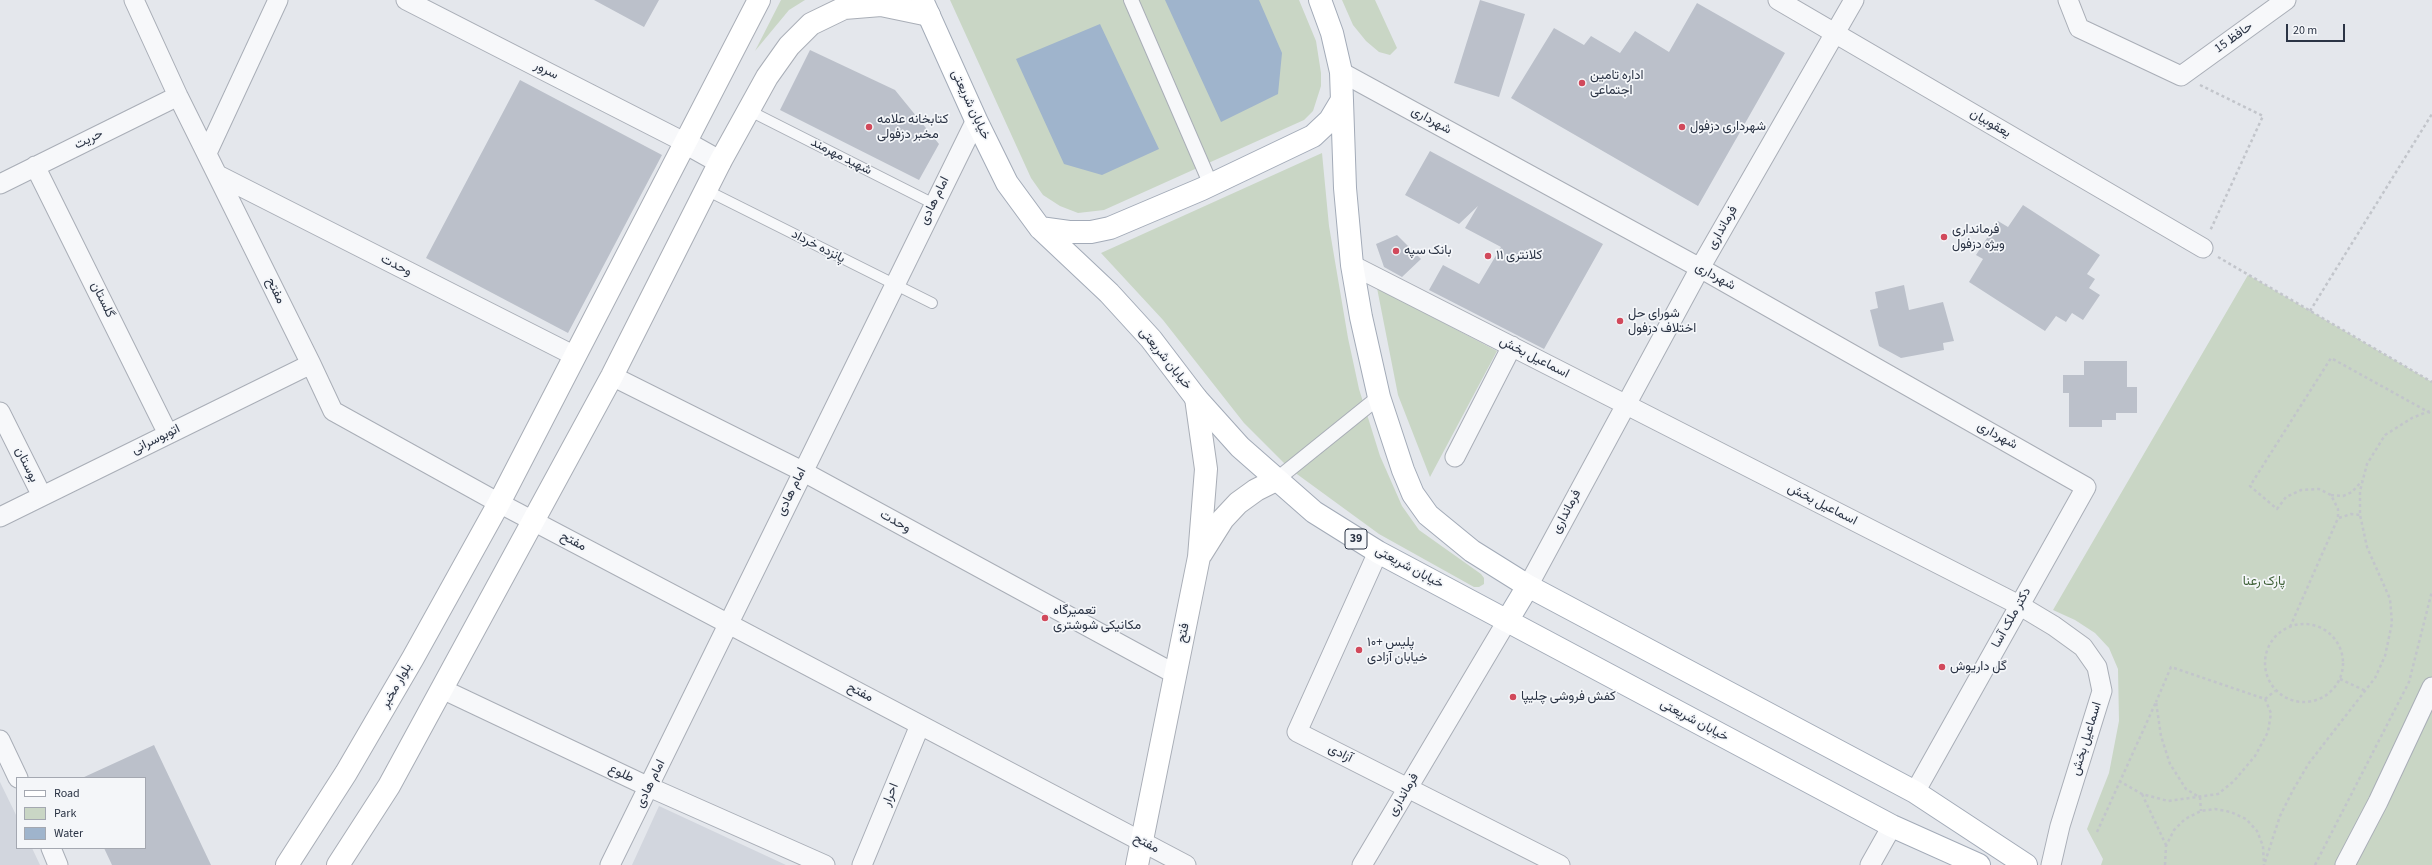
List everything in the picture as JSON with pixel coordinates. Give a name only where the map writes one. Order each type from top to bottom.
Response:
[{"type":"main road","name":"بلوار مخبر","points":[[287,865],[346,773],[409,665],[499,503],[759,0]]},
{"type":"main road","points":[[1320,0],[1332,33],[1341,72],[1345,188],[1352,265],[1379,397],[1413,494],[1428,515],[1472,551],[1528,586],[1915,792],[2022,863]]},
{"type":"main road","points":[[338,865],[389,786],[442,689],[612,376],[720,162],[767,77],[789,46],[811,24],[844,8],[881,5],[925,8]]},
{"type":"main road","name":"خیابان شریعتی","points":[[925,8],[976,120],[1007,183],[1040,228],[1109,293],[1151,339],[1196,398],[1240,447],[1314,512],[1378,552],[1892,826],[1979,865]]},
{"type":"main road","points":[[1040,228],[1069,232],[1097,231],[1110,228],[1211,184],[1313,136],[1330,120],[1342,100]]},
{"type":"main road","name":"فتح","points":[[1137,865],[1199,557],[1206,469],[1196,398]]},
{"type":"main road","points":[[1199,557],[1223,519],[1238,504],[1256,490],[1276,480]]},
{"type":"main road","points":[[1507,621],[1528,586]]},
{"type":"street","name":"مفتح","points":[[134,0],[178,96],[312,364],[333,411],[499,503],[1186,865]]},
{"type":"street","points":[[207,153],[278,0]]},
{"type":"street","name":"سرور","points":[[406,0],[686,143]]},
{"type":"street","points":[[1131,0],[1211,184]]},
{"type":"street","name":"یعقوبیان","points":[[1778,0],[2203,248]]},
{"type":"street","name":"فرمانداری","points":[[1528,586],[1700,268],[1834,32],[1854,0]]},
{"type":"street","points":[[2068,0],[2079,28],[2181,76]]},
{"type":"street","name":"حافظ 15","points":[[2181,76],[2286,0]]},
{"type":"street","name":"شهرداری","points":[[1341,72],[1700,268],[2086,486]]},
{"type":"street","name":"حریت","points":[[0,184],[178,96]]},
{"type":"street","name":"امام هادی","points":[[610,865],[802,471],[976,120]]},
{"type":"street","points":[[686,143],[720,162]]},
{"type":"street","name":"گلستان","points":[[35,166],[168,434]]},
{"type":"street","name":"وحدت","points":[[218,175],[575,356]]},
{"type":"street","name":"اسماعیل بخش","points":[[1352,265],[2019,605],[2054,626],[2083,647],[2096,667],[2102,690],[2075,776],[2051,865]]},
{"type":"street","points":[[1455,457],[1512,346]]},
{"type":"street","name":"اتوبوسرانی","points":[[0,517],[312,364]]},
{"type":"street","name":"وحدت","points":[[612,376],[802,471],[1175,674]]},
{"type":"street","points":[[1276,480],[1379,397]]},
{"type":"street","name":"بوستان","points":[[0,412],[42,496]]},
{"type":"street","name":"دکتر ملک آسا","points":[[1915,792],[2086,486]]},
{"type":"street","name":"آزادی","points":[[1378,552],[1297,732],[1560,865]]},
{"type":"street","name":"فرمانداری","points":[[1362,865],[1507,621]]},
{"type":"street","points":[[2345,865],[2378,802],[2432,687]]},
{"type":"street","name":"طلوع","points":[[442,689],[649,787],[825,865]]},
{"type":"street","name":"احرار","points":[[862,865],[920,725]]},
{"type":"street","points":[[0,740],[18,777]]},
{"type":"street","points":[[1870,865],[1892,826]]},
{"type":"lane","name":"شهید مهرمند","points":[[748,110],[934,204]]},
{"type":"lane","name":"پانزده خرداد","points":[[706,190],[932,303]]},
{"type":"path","points":[[2181,76],[2263,116],[2203,248],[2432,382]]},
{"type":"path","points":[[2310,311],[2432,114]]},
{"type":"path","points":[[2362,480],[2352,492],[2343,496],[2331,495],[2319,490],[2301,490],[2286,497],[2277,509],[2250,486],[2331,358],[2432,414]]},
{"type":"path","points":[[2265,863],[2280,816],[2305,769],[2366,691],[2375,678],[2385,656],[2392,623],[2390,599],[2367,548],[2360,515],[2360,491],[2367,464],[2385,435],[2412,418],[2432,410]]},
{"type":"path","points":[[2290,627],[2338,518],[2338,509],[2331,495]]},
{"type":"path","points":[[2338,518],[2351,514],[2360,515]]},
{"type":"path","points":[[2315,865],[2409,682],[2432,591]]},
{"type":"path","points":[[2303,624],[2316,626],[2328,632],[2337,642],[2342,654],[2343,667],[2340,679],[2333,690],[2323,698],[2311,702],[2292,700],[2276,691],[2268,680],[2265,668],[2265,655],[2270,643],[2279,634],[2290,627],[2303,624]]},
{"type":"path","points":[[2097,832],[2171,667],[2265,699],[2271,713],[2269,726],[2255,756],[2234,781],[2218,794],[2168,801],[2142,794],[2120,781]]},
{"type":"path","points":[[2340,679],[2366,691]]},
{"type":"path","points":[[2265,699],[2276,691]]},
{"type":"path","points":[[2156,702],[2161,736],[2170,764],[2186,789],[2200,797]]},
{"type":"path","points":[[2142,794],[2166,846]]},
{"type":"path","points":[[2200,797],[2201,811]]},
{"type":"path","points":[[2165,865],[2166,846],[2174,830],[2185,819],[2201,811],[2215,809],[2231,812],[2246,819],[2257,831],[2264,846],[2265,863]]},
{"type":"shaded area","points":[[0,782],[16,815],[16,849],[32,849],[40,865],[0,865]]},
{"type":"shaded area","points":[[659,806],[786,865],[632,865]]},
{"type":"green space","points":[[781,0],[805,0],[789,10],[755,51]]},
{"type":"green space","points":[[950,0],[1299,0],[1316,41],[1321,73],[1321,86],[1313,111],[1304,120],[1104,210],[1078,213],[1060,206],[1043,195],[1031,178]]},
{"type":"green space","points":[[1342,0],[1375,0],[1397,48],[1390,55],[1379,52],[1366,41],[1353,25]]},
{"type":"green space","points":[[1322,153],[1329,226],[1348,338],[1359,389],[1380,456],[1402,506],[1419,530],[1481,574],[1484,578],[1484,584],[1479,587],[1474,587],[1379,534],[1290,469],[1244,423],[1163,320],[1101,253]]},
{"type":"green space","name":"پارک رعنا","points":[[2248,275],[2432,382],[2432,865],[2101,865],[2103,859],[2087,829],[2109,773],[2119,721],[2118,669],[2109,648],[2095,633],[2075,620],[2053,610]]},
{"type":"green space","points":[[1377,288],[1497,351],[1430,477],[1398,395]]},
{"type":"water","points":[[1165,0],[1259,0],[1282,53],[1278,94],[1221,122]]},
{"type":"water","points":[[1100,24],[1159,149],[1102,175],[1064,164],[1016,59]]},
{"type":"building","points":[[594,0],[659,0],[644,27]]},
{"type":"building","points":[[1480,0],[1525,14],[1499,97],[1454,83]]},
{"type":"building","points":[[1697,3],[1785,53],[1698,206],[1511,98],[1554,28],[1584,45],[1591,36],[1620,53],[1635,31],[1669,52]]},
{"type":"building","name":"کتابخانه علامه مخبر دزفولی","points":[[810,50],[895,90],[939,144],[919,180],[780,110]]},
{"type":"building","points":[[520,80],[662,155],[568,333],[426,258]]},
{"type":"building","points":[[1430,151],[1603,244],[1544,349],[1429,290],[1443,265],[1479,284],[1501,247],[1465,228],[1478,206],[1459,224],[1405,195]]},
{"type":"building","points":[[2023,205],[2100,255],[2087,274],[2095,279],[2089,288],[2100,295],[2083,320],[2072,313],[2066,322],[2056,316],[2045,331],[1969,282],[1983,259],[1976,255],[1998,221],[2008,227]]},
{"type":"building","name":"بانک سپه","points":[[1397,235],[1421,259],[1402,277],[1384,267],[1376,244]]},
{"type":"building","points":[[1904,285],[1909,310],[1943,302],[1954,341],[1943,343],[1944,350],[1901,358],[1879,346],[1870,310],[1878,308],[1875,292]]},
{"type":"building","points":[[2084,361],[2127,361],[2127,387],[2137,387],[2137,413],[2116,413],[2116,420],[2102,420],[2102,427],[2069,427],[2069,393],[2063,393],[2063,375],[2084,375]]},
{"type":"building","points":[[154,745],[211,865],[112,865],[104,849],[146,849],[146,777],[84,777]]},
{"type":"place","name":"اداره تامین اجتماعی","points":[[1582,83]]},
{"type":"place","name":"کتابخانه علامه مخبر دزفولی","points":[[869,127]]},
{"type":"place","name":"شهرداری دزفول","points":[[1682,127]]},
{"type":"place","name":"فرمانداری ویژه دزفول","points":[[1944,237]]},
{"type":"place","name":"بانک سپه","points":[[1396,251]]},
{"type":"place","name":"کلانتری ۱۱","points":[[1488,256]]},
{"type":"place","name":"شورای حل اختلاف دزفول","points":[[1620,321]]},
{"type":"place","name":"تعمیرگاه مکانیکی شوشتری","points":[[1045,618]]},
{"type":"place","name":"پلیس +۱۰ خیابان آزادی","points":[[1359,650]]},
{"type":"place","name":"گل داریوش","points":[[1942,667]]},
{"type":"place","name":"کفش فروشی چلیپا","points":[[1513,697]]}]
